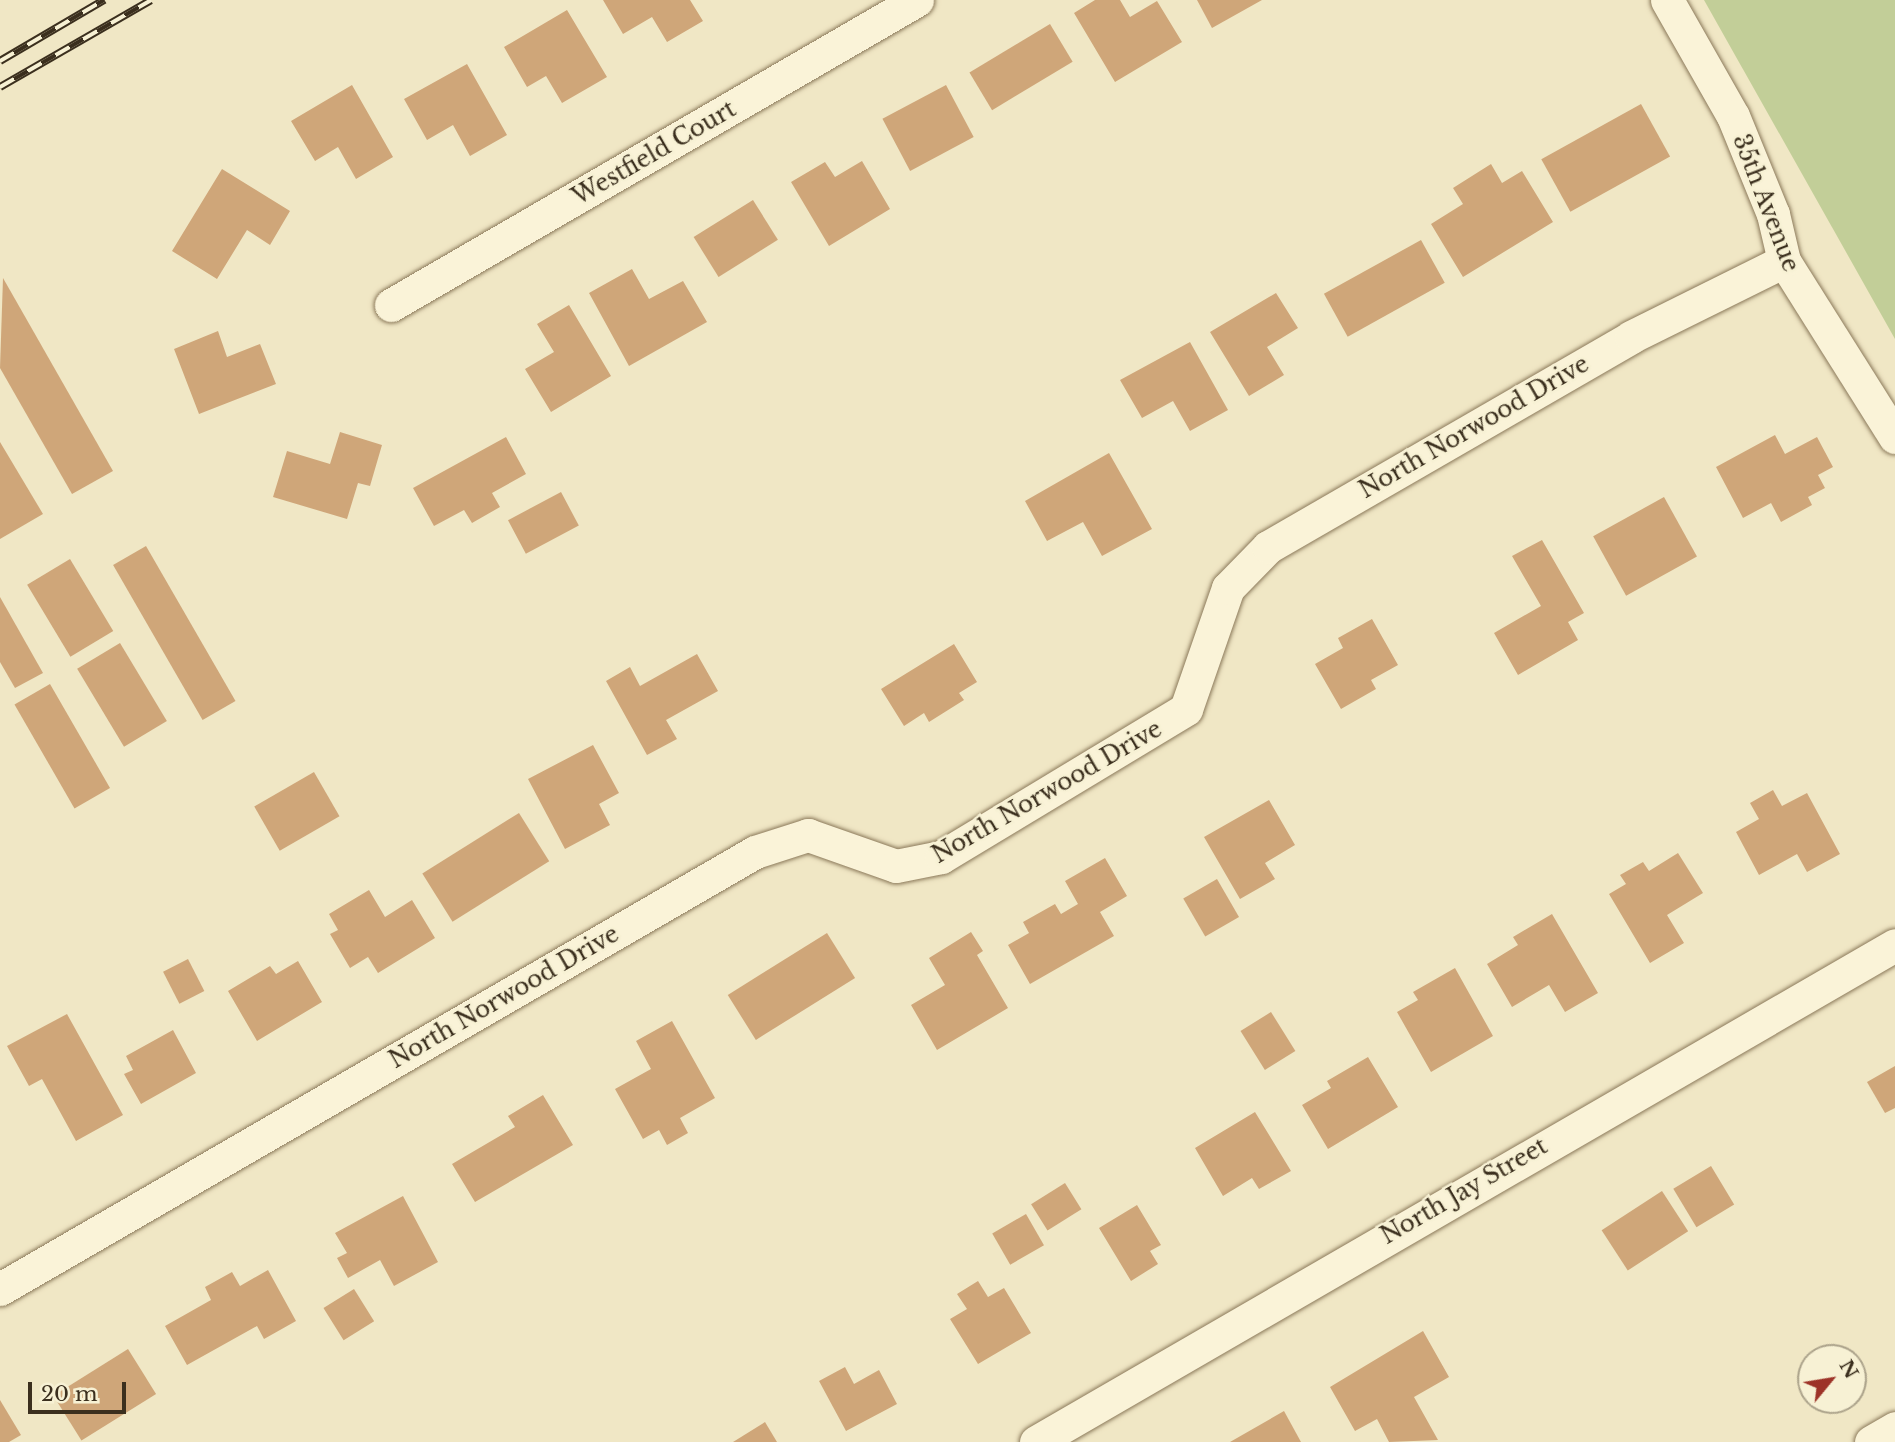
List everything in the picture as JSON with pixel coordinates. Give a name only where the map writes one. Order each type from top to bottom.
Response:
[{"type":"street","name":"Westfield Court","points":[[391,305],[917,0]]},
{"type":"street","name":"35th Avenue","points":[[1667,0],[1733,116],[1773,214],[1784,261],[1895,437]]},
{"type":"street","name":"North Norwood Drive","points":[[0,1289],[755,852],[808,835],[896,866],[941,857],[1186,709],[1228,588],[1268,547],[1631,337],[1784,261]]},
{"type":"street","name":"North Jay Street","points":[[1037,1442],[1895,945]]},
{"type":"street","points":[[1871,1442],[1895,1428]]},
{"type":"green space","points":[[1704,0],[1895,0],[1895,339]]},
{"type":"building","points":[[603,0],[690,0],[703,21],[667,42],[652,17],[623,34]]},
{"type":"building","points":[[1095,0],[1120,0],[1130,17],[1157,1],[1182,42],[1115,82],[1074,13]]},
{"type":"building","points":[[1197,0],[1262,0],[1212,28]]},
{"type":"building","points":[[567,10],[607,77],[562,103],[546,76],[527,87],[504,47]]},
{"type":"building","points":[[1050,24],[1073,62],[992,110],[969,72]]},
{"type":"building","points":[[467,64],[507,135],[470,156],[453,125],[427,140],[404,99]]},
{"type":"building","points":[[352,85],[393,157],[356,179],[338,147],[315,161],[291,121]]},
{"type":"building","points":[[946,85],[974,137],[910,171],[882,119]]},
{"type":"building","points":[[1641,104],[1670,156],[1570,212],[1541,159]]},
{"type":"building","points":[[862,161],[890,209],[829,246],[791,182],[825,162],[835,177]]},
{"type":"building","points":[[1491,164],[1502,183],[1522,171],[1553,222],[1463,277],[1431,224],[1463,204],[1453,188]]},
{"type":"building","points":[[222,169],[290,211],[270,245],[247,230],[217,279],[172,251]]},
{"type":"building","points":[[753,200],[778,240],[719,277],[694,237]]},
{"type":"building","points":[[1421,240],[1445,283],[1348,337],[1324,294]]},
{"type":"building","points":[[632,269],[649,299],[683,281],[707,322],[629,366],[589,293]]},
{"type":"building","points":[[3,278],[113,471],[72,494],[0,368]]},
{"type":"building","points":[[1276,293],[1298,328],[1267,347],[1284,375],[1249,396],[1210,332]]},
{"type":"building","points":[[569,305],[611,376],[551,412],[525,369],[554,352],[537,324]]},
{"type":"building","points":[[218,331],[227,357],[260,344],[276,384],[199,414],[174,349]]},
{"type":"building","points":[[1190,342],[1228,410],[1190,431],[1173,401],[1142,418],[1120,380]]},
{"type":"building","points":[[340,432],[382,445],[370,486],[358,483],[347,519],[273,497],[287,451],[330,464]]},
{"type":"building","points":[[1775,435],[1785,454],[1817,437],[1833,467],[1818,475],[1825,488],[1808,497],[1812,505],[1781,522],[1771,503],[1743,518],[1716,467]]},
{"type":"building","points":[[506,437],[526,474],[492,493],[500,507],[472,523],[464,510],[434,526],[413,488]]},
{"type":"building","points":[[0,442],[43,514],[0,539]]},
{"type":"building","points":[[1109,453],[1152,529],[1102,556],[1083,522],[1047,541],[1025,501]]},
{"type":"building","points":[[561,492],[579,526],[526,554],[508,520]]},
{"type":"building","points":[[1664,497],[1697,556],[1626,596],[1593,536]]},
{"type":"building","points":[[1542,540],[1584,613],[1568,622],[1578,640],[1518,675],[1494,633],[1541,606],[1512,556]]},
{"type":"building","points":[[146,546],[236,701],[203,720],[113,565]]},
{"type":"building","points":[[70,559],[113,631],[70,657],[27,585]]},
{"type":"building","points":[[0,597],[43,673],[15,688],[0,662]]},
{"type":"building","points":[[1372,619],[1398,665],[1371,680],[1376,689],[1341,709],[1315,664],[1343,648],[1338,638]]},
{"type":"building","points":[[120,643],[167,721],[124,747],[77,669]]},
{"type":"building","points":[[954,644],[977,682],[959,693],[964,700],[929,722],[924,713],[904,726],[881,689]]},
{"type":"building","points":[[697,654],[718,691],[666,720],[677,739],[647,755],[606,681],[630,667],[640,686]]},
{"type":"building","points":[[50,684],[110,788],[74,808],[14,704]]},
{"type":"building","points":[[593,745],[619,793],[599,804],[610,825],[565,849],[528,779]]},
{"type":"building","points":[[314,772],[340,816],[280,851],[254,806]]},
{"type":"building","points":[[1773,790],[1782,806],[1807,793],[1840,854],[1807,872],[1797,854],[1759,875],[1736,832],[1759,819],[1750,803]]},
{"type":"building","points":[[1269,800],[1295,845],[1265,863],[1275,879],[1240,899],[1204,837]]},
{"type":"building","points":[[519,813],[549,861],[453,922],[422,873]]},
{"type":"building","points":[[1678,853],[1703,893],[1667,915],[1684,943],[1650,963],[1609,894],[1626,884],[1620,875],[1643,862],[1649,871]]},
{"type":"building","points":[[1105,858],[1127,896],[1100,912],[1114,936],[1030,984],[1008,945],[1029,933],[1023,922],[1055,904],[1061,914],[1078,904],[1065,881]]},
{"type":"building","points":[[1217,879],[1239,917],[1205,937],[1183,899]]},
{"type":"building","points":[[369,890],[385,917],[412,900],[435,938],[378,973],[368,957],[350,968],[330,934],[338,930],[329,914]]},
{"type":"building","points":[[1552,914],[1598,993],[1565,1012],[1549,985],[1512,1007],[1487,964],[1518,945],[1513,937]]},
{"type":"building","points":[[971,932],[983,951],[977,955],[1008,1008],[937,1050],[911,1005],[945,985],[929,958]]},
{"type":"building","points":[[827,933],[855,978],[756,1040],[728,995]]},
{"type":"building","points":[[188,959],[204,991],[179,1004],[163,972]]},
{"type":"building","points":[[298,961],[322,1002],[257,1041],[228,991],[270,966],[276,974]]},
{"type":"building","points":[[1455,968],[1493,1036],[1431,1072],[1397,1012],[1418,1000],[1413,992]]},
{"type":"building","points":[[1271,1012],[1295,1051],[1265,1070],[1240,1031]]},
{"type":"building","points":[[67,1014],[123,1115],[76,1141],[42,1079],[29,1086],[7,1046]]},
{"type":"building","points":[[672,1021],[715,1098],[680,1118],[688,1133],[667,1145],[659,1130],[643,1139],[615,1089],[651,1069],[636,1041]]},
{"type":"building","points":[[173,1030],[196,1073],[141,1104],[124,1074],[133,1070],[126,1056]]},
{"type":"building","points":[[1368,1057],[1398,1107],[1328,1149],[1302,1105],[1331,1088],[1327,1081]]},
{"type":"building","points":[[1895,1066],[1895,1108],[1885,1113],[1867,1082]]},
{"type":"building","points":[[543,1095],[573,1145],[475,1202],[452,1164],[515,1127],[508,1116]]},
{"type":"building","points":[[1255,1112],[1291,1171],[1259,1189],[1252,1178],[1223,1196],[1195,1148]]},
{"type":"building","points":[[1711,1166],[1734,1205],[1696,1227],[1673,1189]]},
{"type":"building","points":[[1065,1183],[1081,1209],[1048,1230],[1031,1204]]},
{"type":"building","points":[[1662,1191],[1688,1231],[1628,1270],[1602,1230]]},
{"type":"building","points":[[403,1196],[438,1262],[394,1286],[380,1260],[348,1278],[337,1258],[347,1253],[335,1233]]},
{"type":"building","points":[[1137,1205],[1161,1245],[1150,1251],[1158,1264],[1131,1281],[1099,1228]]},
{"type":"building","points":[[1026,1214],[1044,1245],[1010,1265],[992,1234]]},
{"type":"building","points":[[268,1270],[296,1321],[264,1339],[257,1326],[187,1365],[165,1326],[211,1300],[205,1287],[232,1272],[240,1286]]},
{"type":"building","points":[[978,1281],[988,1297],[1004,1288],[1031,1333],[978,1364],[950,1319],[967,1309],[957,1294]]},
{"type":"building","points":[[354,1289],[374,1321],[344,1340],[323,1308]]},
{"type":"building","points":[[1423,1331],[1449,1377],[1414,1397],[1438,1440],[1389,1442],[1377,1419],[1355,1431],[1330,1387]]},
{"type":"building","points":[[128,1349],[156,1394],[81,1441],[53,1396]]},
{"type":"building","points":[[845,1367],[854,1384],[879,1370],[897,1404],[846,1431],[819,1381]]},
{"type":"building","points":[[0,1400],[21,1435],[9,1442],[0,1442]]},
{"type":"building","points":[[1284,1411],[1301,1442],[1230,1442]]},
{"type":"building","points":[[765,1422],[777,1442],[733,1442]]},
{"type":"railway","points":[[0,61],[104,0]]},
{"type":"railway","points":[[0,87],[151,0]]}]
